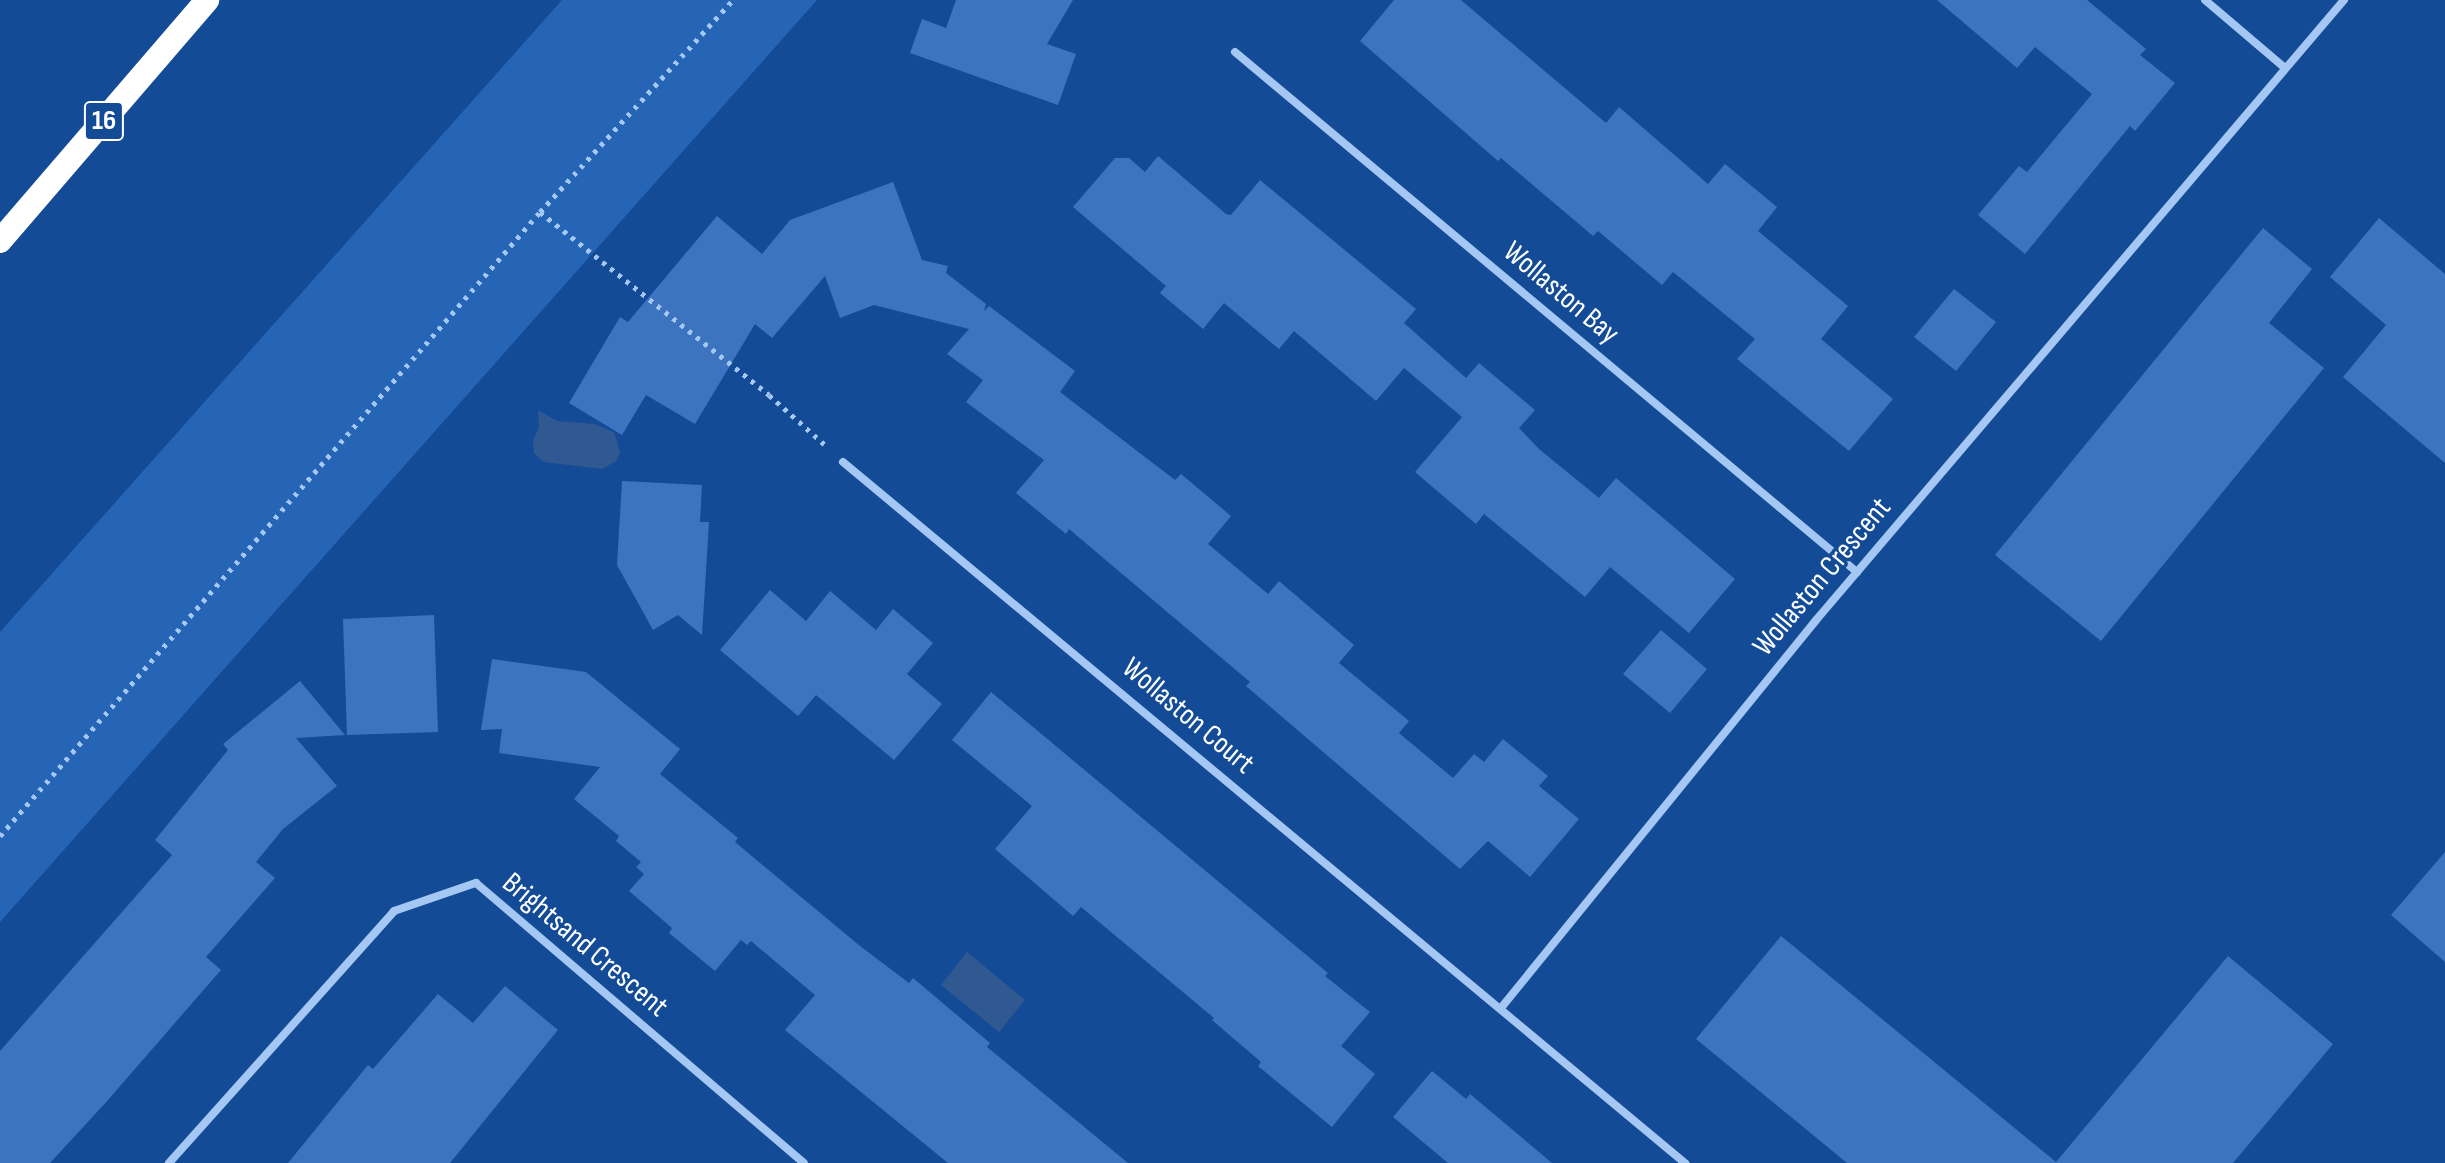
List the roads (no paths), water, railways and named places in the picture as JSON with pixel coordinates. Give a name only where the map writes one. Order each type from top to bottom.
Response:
[{"type":"highway","name":"16","points":[[0,241],[207,0]]},
{"type":"street","points":[[2205,0],[2285,68]]},
{"type":"street","name":"Wollaston Crescent","points":[[1501,1008],[1857,572],[2344,0]]},
{"type":"street","name":"Wollaston Bay","points":[[1235,52],[1857,572]]},
{"type":"street","name":"Wollaston Court","points":[[843,462],[1501,1008]]},
{"type":"street","name":"Brightsand Crescent","points":[[169,1163],[394,911],[476,883],[804,1163]]},
{"type":"street","points":[[1501,1008],[1685,1163]]}]
